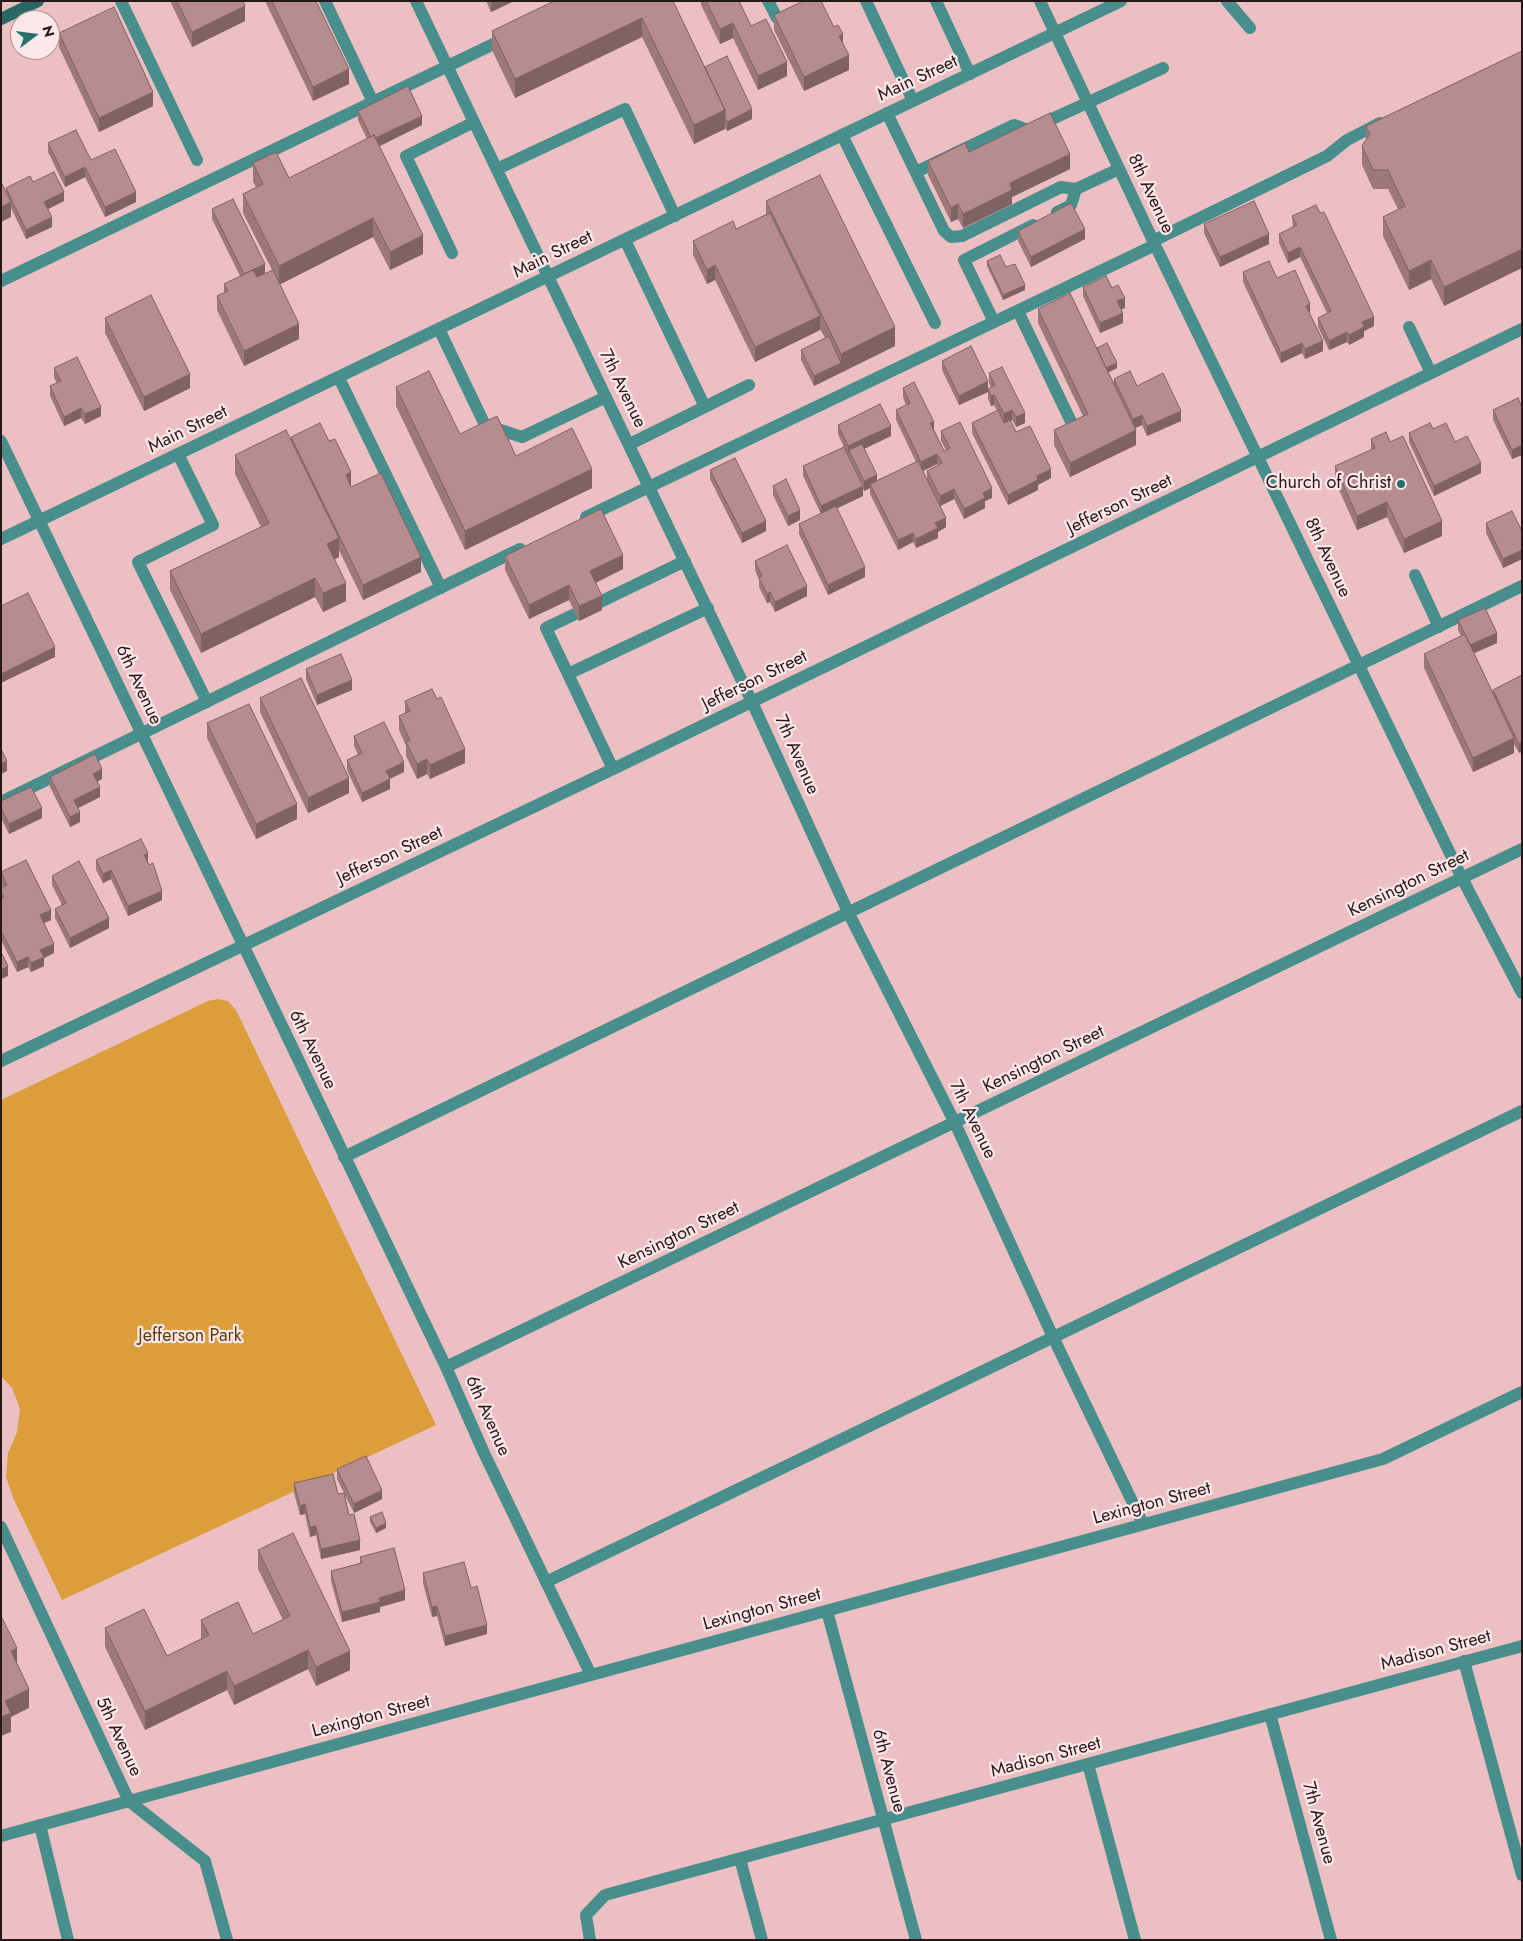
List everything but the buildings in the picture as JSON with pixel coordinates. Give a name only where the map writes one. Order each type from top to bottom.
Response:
[{"type":"main road","points":[[1,19],[38,1]]},
{"type":"street","points":[[121,1],[197,160]]},
{"type":"street","points":[[325,1],[374,102]]},
{"type":"street","name":"7th Avenue","points":[[416,1],[708,608],[849,914],[955,1123],[1053,1337],[1143,1524]]},
{"type":"street","points":[[768,1],[777,18]]},
{"type":"street","points":[[866,1],[913,101]]},
{"type":"street","points":[[936,1],[970,74]]},
{"type":"street","name":"8th Avenue","points":[[1040,1],[1154,243],[1260,457],[1359,666],[1462,878],[1522,994]]},
{"type":"street","name":"Main Street","points":[[1,539],[1120,1]]},
{"type":"street","points":[[1227,1],[1250,28]]},
{"type":"street","points":[[1,281],[520,32]]},
{"type":"street","points":[[916,172],[1014,125],[1028,130],[1163,68]]},
{"type":"street","points":[[498,169],[625,109],[675,216]]},
{"type":"street","points":[[887,113],[944,231],[955,237],[962,236],[1061,187],[1076,189],[1119,169]]},
{"type":"street","points":[[571,524],[1018,311],[1326,156],[1347,140],[1394,116]]},
{"type":"street","points":[[452,253],[406,156],[474,122]]},
{"type":"street","points":[[842,135],[935,323]]},
{"type":"street","points":[[994,322],[964,260],[1070,205],[1076,189]]},
{"type":"street","points":[[625,240],[705,406]]},
{"type":"street","points":[[1018,311],[1074,428]]},
{"type":"street","points":[[1409,327],[1431,373]]},
{"type":"street","points":[[439,329],[485,426],[522,437],[606,397]]},
{"type":"street","name":"Jefferson Street","points":[[1,1061],[613,769],[1522,329]]},
{"type":"street","points":[[338,378],[441,588]]},
{"type":"street","points":[[630,444],[749,385]]},
{"type":"street","name":"6th Avenue","points":[[1,441],[446,1367],[484,1453],[591,1675]]},
{"type":"street","points":[[178,454],[213,525],[138,562],[207,702]]},
{"type":"street","points":[[1,802],[141,732],[207,702],[528,546]]},
{"type":"street","points":[[613,769],[546,628],[685,561]]},
{"type":"street","points":[[1415,575],[1439,627]]},
{"type":"street","points":[[344,1157],[849,914],[1522,586]]},
{"type":"street","points":[[568,674],[708,608]]},
{"type":"street","name":"Kensington Street","points":[[446,1367],[1522,849]]},
{"type":"street","points":[[546,1582],[1522,1111]]},
{"type":"street","name":"Lexington Street","points":[[1,1836],[1383,1459],[1522,1392]]},
{"type":"street","name":"5th Avenue","points":[[1,1526],[129,1801],[205,1861],[227,1940]]},
{"type":"street","name":"6th Avenue","points":[[827,1611],[916,1940]]},
{"type":"street","name":"Madison Street","points":[[590,1940],[586,1915],[605,1895],[1522,1646]]},
{"type":"street","points":[[1464,1662],[1522,1875]]},
{"type":"street","name":"7th Avenue","points":[[1270,1714],[1331,1940]]},
{"type":"street","points":[[1088,1764],[1135,1940]]},
{"type":"street","points":[[40,1825],[68,1940]]},
{"type":"street","points":[[740,1859],[762,1940]]},
{"type":"green space","name":"Jefferson Park","points":[[218,999],[228,1001],[236,1010],[436,1425],[62,1600],[14,1500],[6,1477],[8,1453],[17,1432],[20,1409],[12,1388],[1,1376],[1,1100],[208,1001]]},
{"type":"place","name":"Church of Christ","points":[[1401,484]]}]
